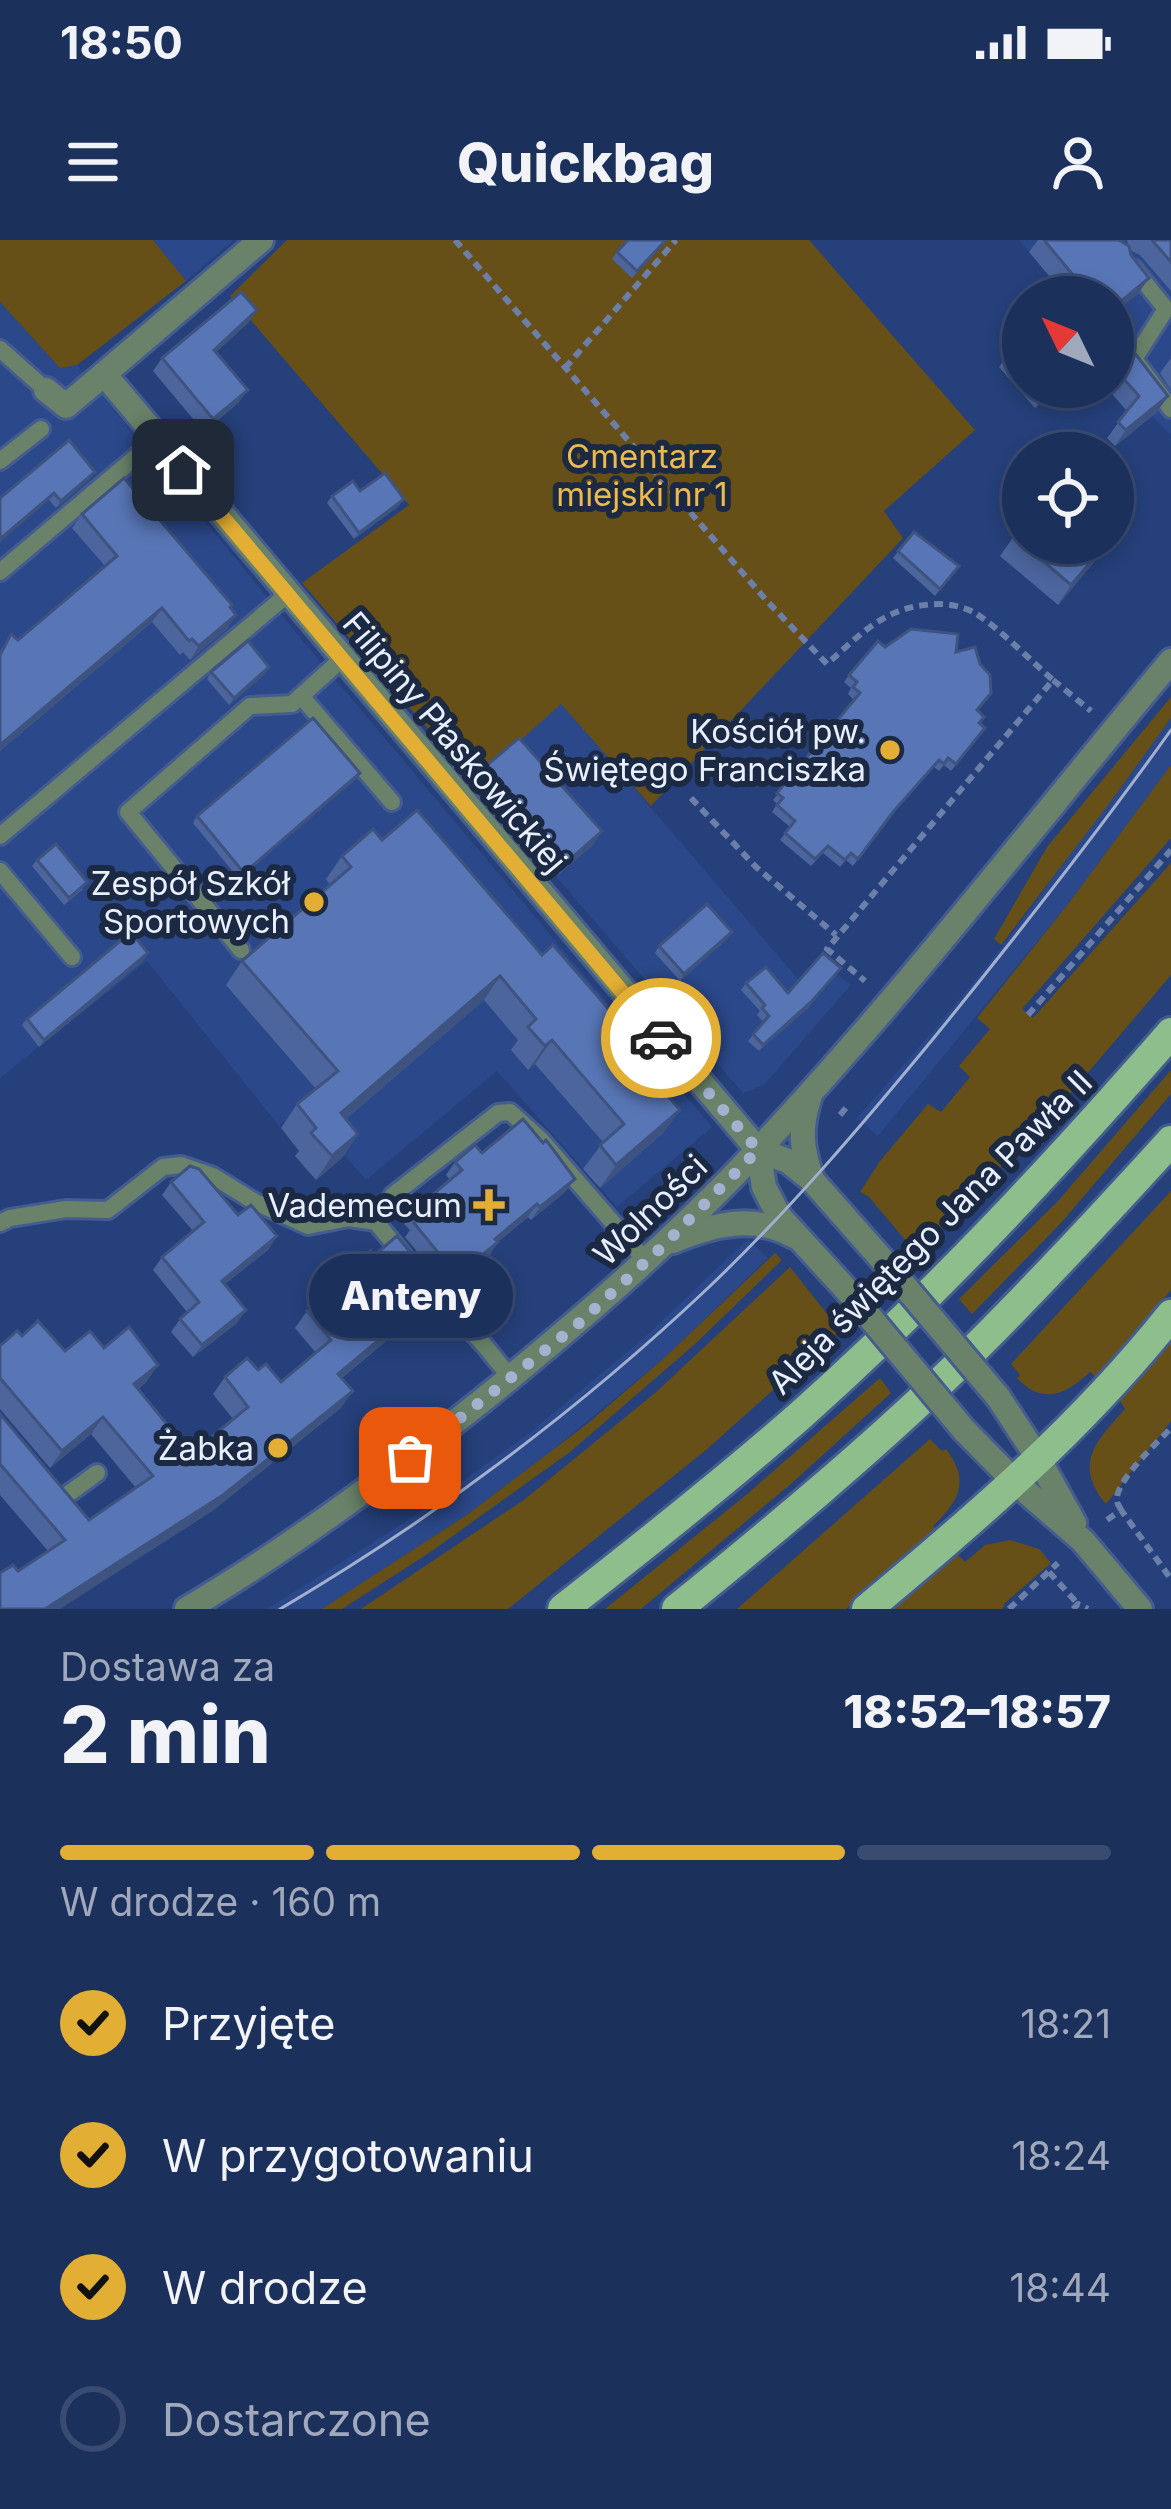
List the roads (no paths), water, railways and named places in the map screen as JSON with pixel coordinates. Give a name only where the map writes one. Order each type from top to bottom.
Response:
[{"type":"main road","name":"Aleja świętego Jana Pawła II","points":[[563,1609],[785,1428],[907,1316],[1018,1203],[1171,1033]]},
{"type":"main road","points":[[677,1609],[860,1455],[955,1367],[1090,1231],[1171,1141]]},
{"type":"main road","points":[[867,1609],[1015,1482],[1171,1316]]},
{"type":"street","points":[[46,390],[66,406],[261,240]]},
{"type":"street","name":"Filipiny Płaskowickiej","points":[[104,374],[758,1150]]},
{"type":"street","name":"Wolności","points":[[187,1609],[299,1538],[410,1458],[578,1324],[655,1253],[810,1093],[1171,661]]},
{"type":"street","points":[[810,1093],[802,1120],[802,1149],[812,1180]]},
{"type":"street","points":[[758,1150],[788,1162],[812,1180],[998,1397],[1083,1541]]},
{"type":"street","points":[[758,1150],[764,1187],[778,1216],[964,1430],[1083,1541],[1140,1609]]},
{"type":"street","points":[[655,1253],[702,1229],[742,1222],[770,1225],[802,1240]]},
{"type":"lane","points":[[1130,263],[1166,309],[1134,359],[1171,409]]},
{"type":"lane","points":[[0,349],[46,390]]},
{"type":"lane","points":[[0,461],[41,429]]},
{"type":"lane","points":[[0,572],[157,440]]},
{"type":"lane","points":[[0,836],[288,594]]},
{"type":"lane","points":[[241,950],[128,812],[250,706],[292,704],[342,659]]},
{"type":"lane","points":[[301,696],[392,802]]},
{"type":"lane","points":[[0,871],[72,957]]},
{"type":"lane","points":[[376,1222],[392,1195],[418,1173],[498,1113],[510,1112],[655,1253]]},
{"type":"lane","points":[[0,1223],[66,1209],[108,1210],[164,1167],[181,1166],[213,1176],[308,1226],[350,1218],[376,1222],[510,1378]]},
{"type":"lane","points":[[45,1482],[60,1500],[97,1473]]},
{"type":"tram line","points":[[280,1609],[394,1538],[556,1420],[738,1259],[933,1039],[1171,730]]},
{"type":"place","name":"Kościół pw. Świętego Franciszka","points":[[890,750]]},
{"type":"place","name":"Zespół Szkół Sportowych","points":[[314,902]]},
{"type":"place","name":"Vademecum","points":[[489,1205]]},
{"type":"place","name":"Żabka","points":[[278,1448]]},
{"type":"place","name":"Anteny","points":[[410,1458]]},
{"type":"park label","name":"Cmentarz miejski nr 1","points":[[642,475]]}]
